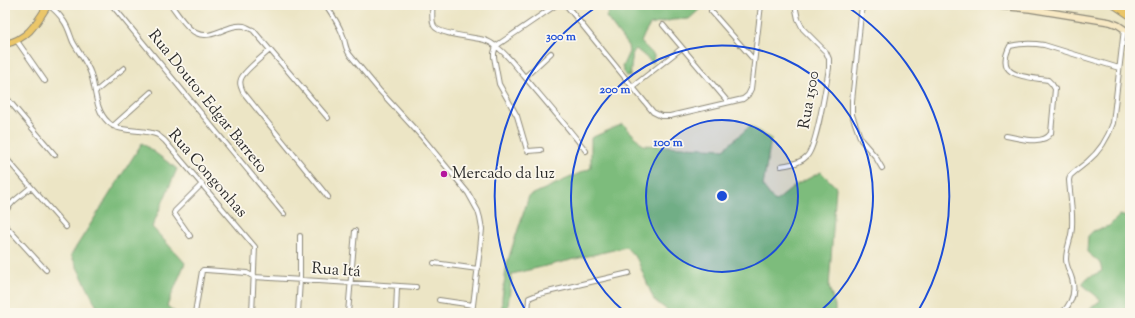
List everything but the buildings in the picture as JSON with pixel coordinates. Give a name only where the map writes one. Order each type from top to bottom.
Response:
[{"type":"highway","points":[[1116,5],[1130,15]]},
{"type":"main road","points":[[5,44],[23,38],[35,25],[48,5]]},
{"type":"street","points":[[48,5],[58,13],[64,21],[74,44],[85,60],[91,72],[95,92],[107,122],[113,126],[151,92]]},
{"type":"street","name":"Rua Doutor Edgar Barreto","points":[[112,5],[284,214]]},
{"type":"street","points":[[171,5],[190,29],[201,35],[209,35],[236,26],[245,26],[253,30],[328,118]]},
{"type":"street","points":[[326,5],[343,34],[346,50],[379,90],[422,137],[468,193],[478,211],[482,229],[472,313]]},
{"type":"street","points":[[432,5],[433,23],[436,29],[448,33],[481,39],[496,46],[562,120],[586,151]]},
{"type":"street","points":[[541,150],[527,150],[517,116],[499,84],[494,53],[496,46],[556,5]]},
{"type":"street","points":[[566,5],[653,112],[661,116],[670,116],[743,99],[748,95],[751,89],[761,5]]},
{"type":"street","name":"Rua 1500","points":[[781,166],[796,163],[807,156],[814,141],[829,68],[829,59],[826,52],[803,29],[798,19],[795,5]]},
{"type":"street","points":[[862,5],[852,101],[852,115],[861,140],[875,156],[882,168]]},
{"type":"street","points":[[989,5],[1030,9],[1114,23],[1130,33]]},
{"type":"street","points":[[711,12],[754,60]]},
{"type":"street","points":[[663,24],[728,102]]},
{"type":"street","points":[[1062,313],[1070,303],[1073,293],[1073,280],[1066,264],[1066,252],[1071,237],[1072,225],[1069,180],[1070,176],[1089,161],[1110,132],[1113,123],[1124,29]]},
{"type":"street","points":[[17,41],[45,81]]},
{"type":"street","points":[[1006,136],[1034,140],[1048,137],[1051,133],[1055,89],[1048,80],[1015,75],[1008,69],[1005,63],[1006,52],[1010,46],[1031,43],[1044,45],[1119,68]]},
{"type":"street","points":[[632,87],[682,48]]},
{"type":"street","points":[[270,50],[243,75],[240,80],[240,86],[243,92],[328,196]]},
{"type":"street","points":[[525,77],[551,53]]},
{"type":"street","points":[[95,92],[124,68]]},
{"type":"street","points":[[5,96],[55,155]]},
{"type":"street","name":"Rua Congonhas","points":[[113,126],[158,135],[165,141],[255,247],[252,313]]},
{"type":"street","points":[[5,156],[66,227]]},
{"type":"street","points":[[190,236],[174,211],[202,184]]},
{"type":"street","points":[[5,211],[14,201],[31,187]]},
{"type":"street","points":[[5,225],[46,270]]},
{"type":"street","points":[[348,313],[355,231]]},
{"type":"street","points":[[298,313],[300,236]]},
{"type":"street","points":[[434,263],[478,269]]},
{"type":"street","name":"Rua Itá","points":[[195,313],[203,270],[247,273],[254,277],[416,287]]},
{"type":"street","points":[[528,313],[529,298],[539,294],[629,273]]},
{"type":"street","points":[[396,313],[397,287]]},
{"type":"street","points":[[439,300],[473,305]]},
{"type":"green space","points":[[613,5],[715,5],[700,9],[689,19],[672,20],[650,25],[641,42],[654,55],[653,63],[636,49],[633,51],[630,77],[625,75],[622,67],[629,52],[628,46],[606,17]]},
{"type":"green space","points":[[623,124],[643,145],[724,149],[750,126],[771,139],[763,186],[775,202],[796,185],[821,172],[836,187],[829,287],[835,306],[835,313],[671,313],[654,300],[637,259],[626,247],[512,274],[507,313],[502,313],[502,298],[507,263],[529,196],[591,168],[591,138]]},
{"type":"green space","points":[[142,143],[177,169],[152,227],[185,263],[167,306],[176,313],[100,313],[71,255]]},
{"type":"green space","points":[[1120,215],[1130,218],[1130,313],[1087,313],[1089,309],[1101,300],[1082,284],[1087,278],[1102,271],[1100,263],[1087,252],[1088,236],[1093,231],[1109,226]]},
{"type":"place","name":"Mercado da luz","points":[[444,174]]}]
